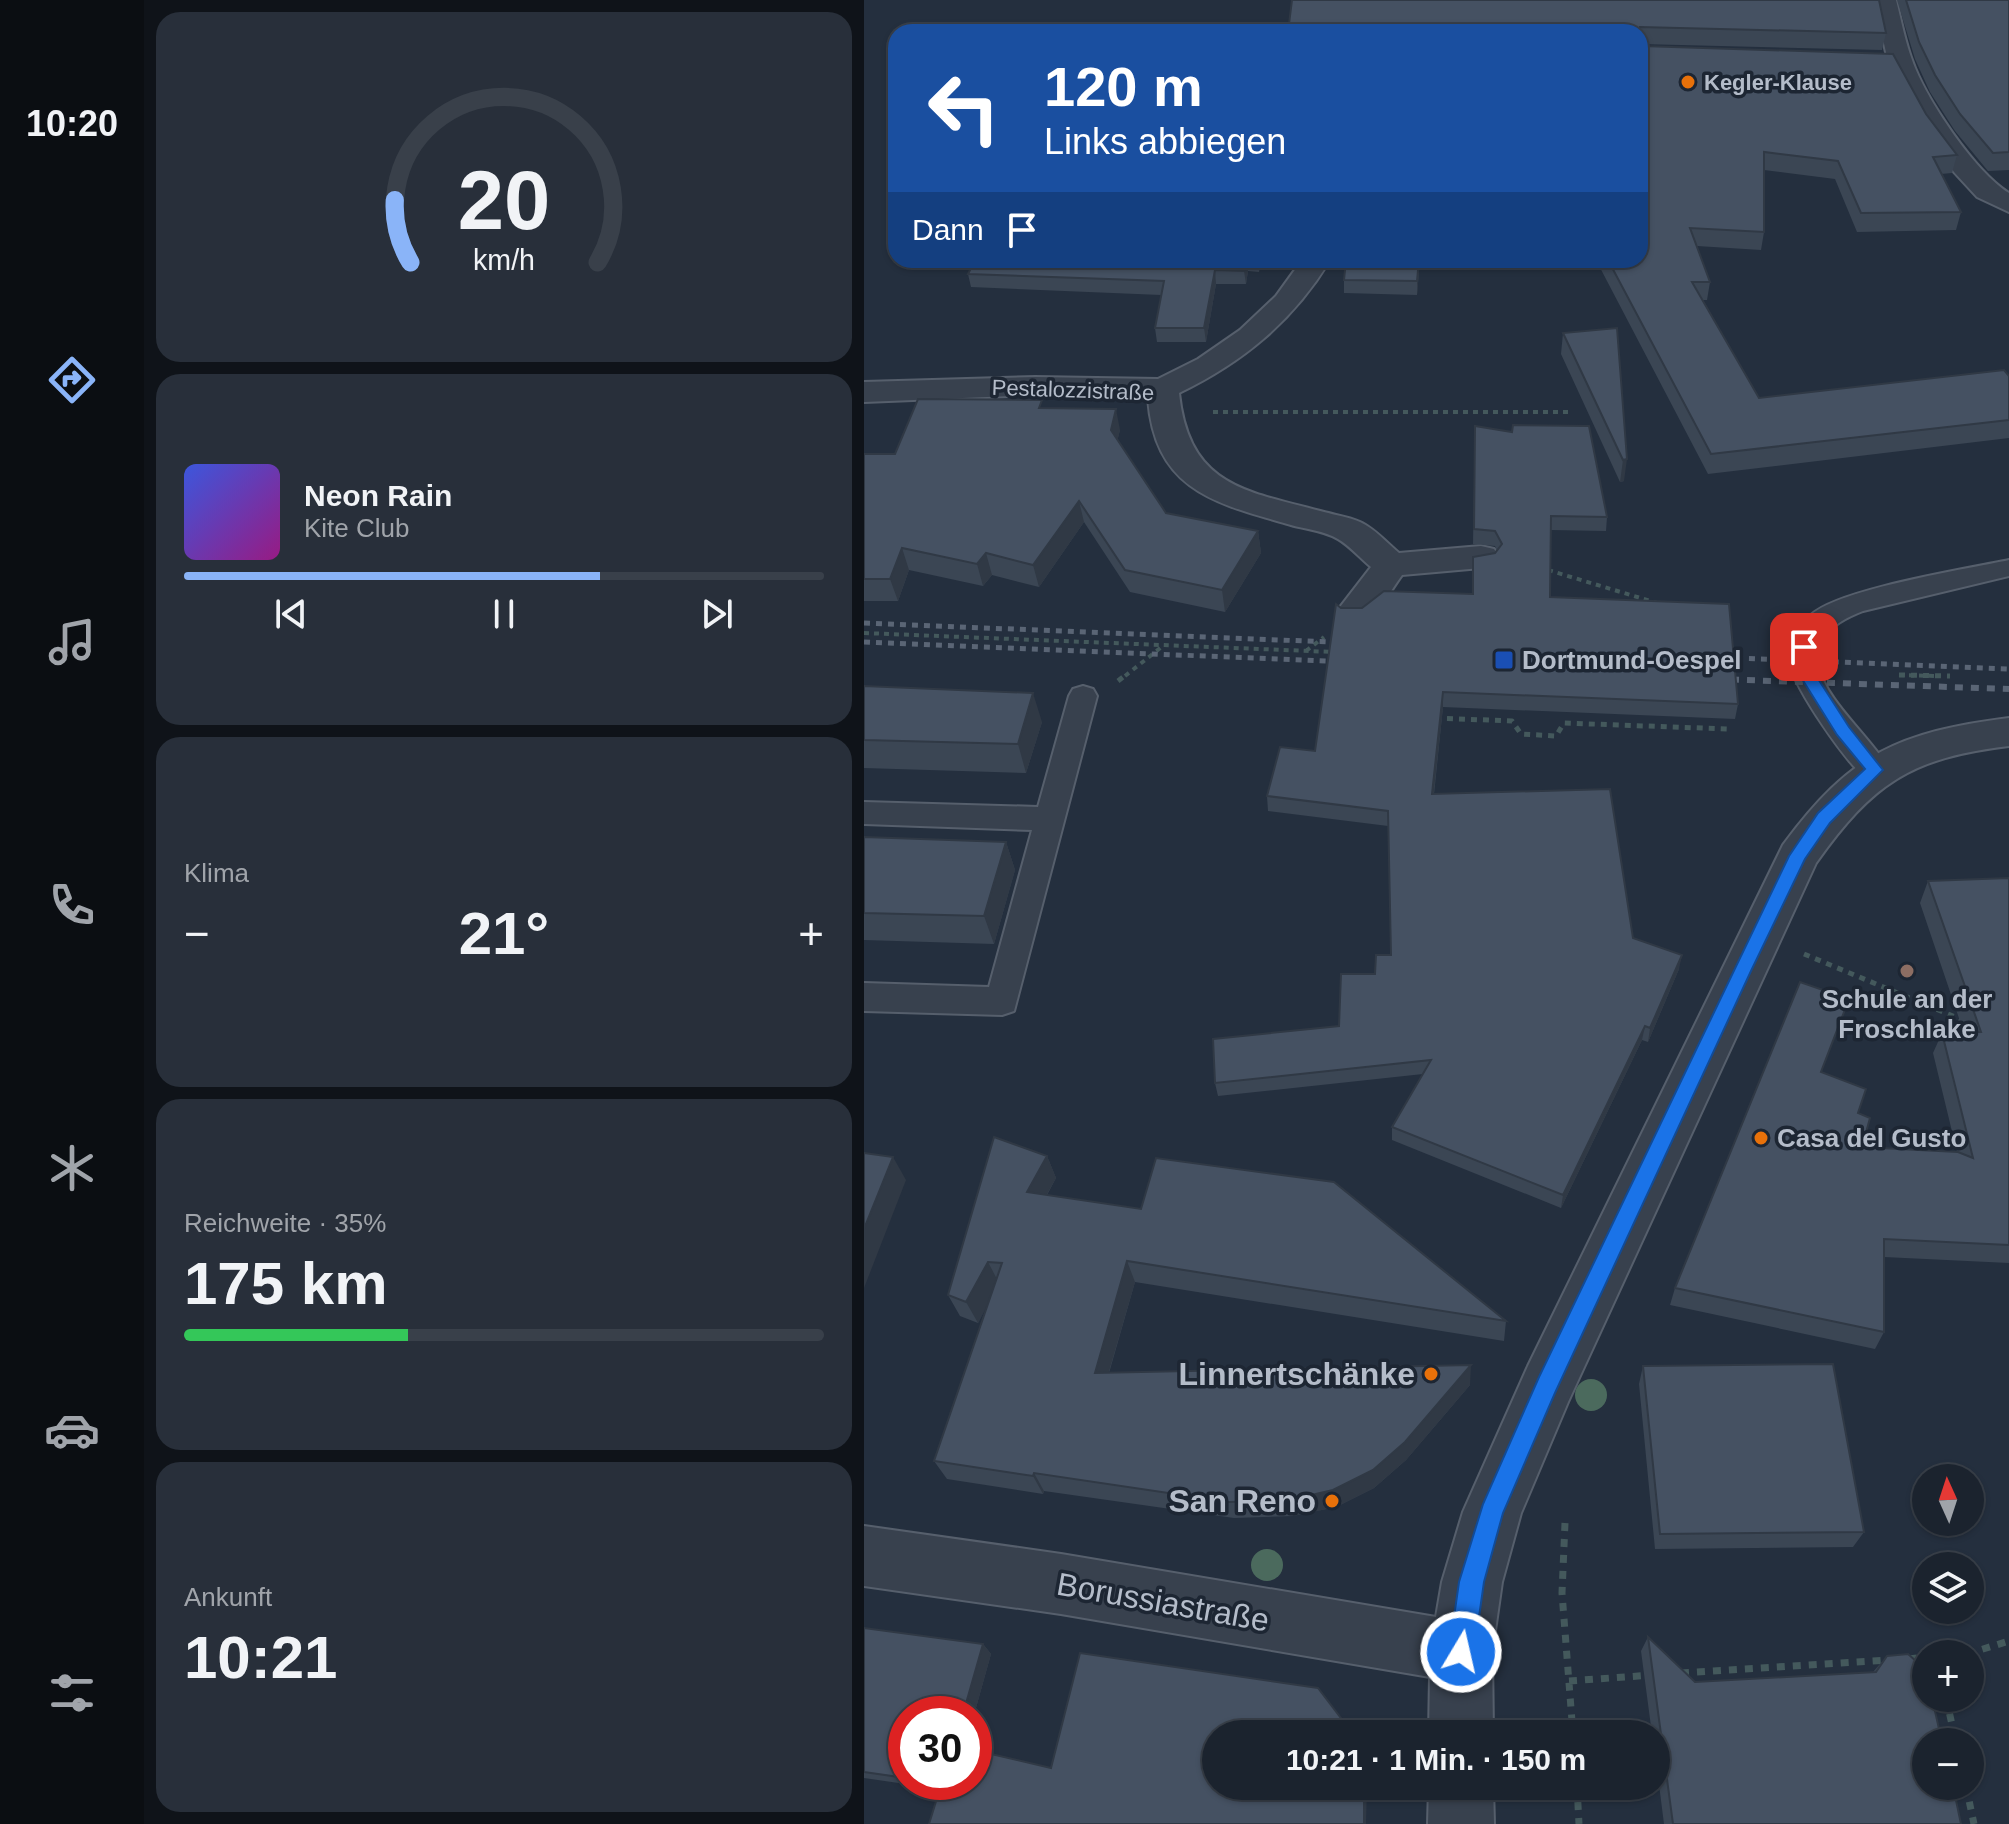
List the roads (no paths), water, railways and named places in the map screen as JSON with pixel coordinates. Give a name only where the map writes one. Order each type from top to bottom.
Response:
[{"type":"street","points":[[1885,0],[1900,61],[1912,87],[1967,172],[1987,191],[2009,204]]},
{"type":"street","points":[[1872,60],[1900,61]]},
{"type":"street","points":[[1163,401],[1263,327],[1295,295],[1311,268]]},
{"type":"street","name":"Pestalozzistraße","points":[[864,392],[1035,386],[1163,401],[1170,440],[1186,464],[1214,488],[1231,497],[1349,530],[1391,565]]},
{"type":"street","points":[[1355,611],[1391,565],[1481,557]]},
{"type":"street","points":[[1461,1720],[1461,1652],[1472,1582],[1492,1512],[1547,1385],[1798,856],[1824,818],[1875,770],[1926,746],[1951,739],[2009,732]]},
{"type":"street","name":"Borussiastraße","points":[[864,1556],[1061,1584],[1461,1652]]},
{"type":"street","points":[[1461,1800],[1461,1824]]},
{"type":"lane","points":[[1875,770],[1843,731],[1805,671],[1804,647],[1822,619],[1871,600],[2009,568]]},
{"type":"lane","points":[[864,997],[1002,1001],[1083,696]]},
{"type":"lane","points":[[864,813],[1050,819]]},
{"type":"railway","points":[[864,623],[1354,643]]},
{"type":"railway","points":[[864,642],[1348,662]]},
{"type":"railway","points":[[1713,657],[2009,669]]},
{"type":"railway","points":[[1715,679],[2009,689]]},
{"type":"place","name":"Kegler-Klause","points":[[1688,82]]},
{"type":"place","name":"Dortmund-Oespel","points":[[1504,660]]},
{"type":"place","name":"Schule an der Froschlake","points":[[1907,971]]},
{"type":"place","name":"Casa del Gusto","points":[[1761,1138]]},
{"type":"place","name":"Linnertschänke","points":[[1431,1374]]},
{"type":"place","name":"San Reno","points":[[1332,1501]]}]
